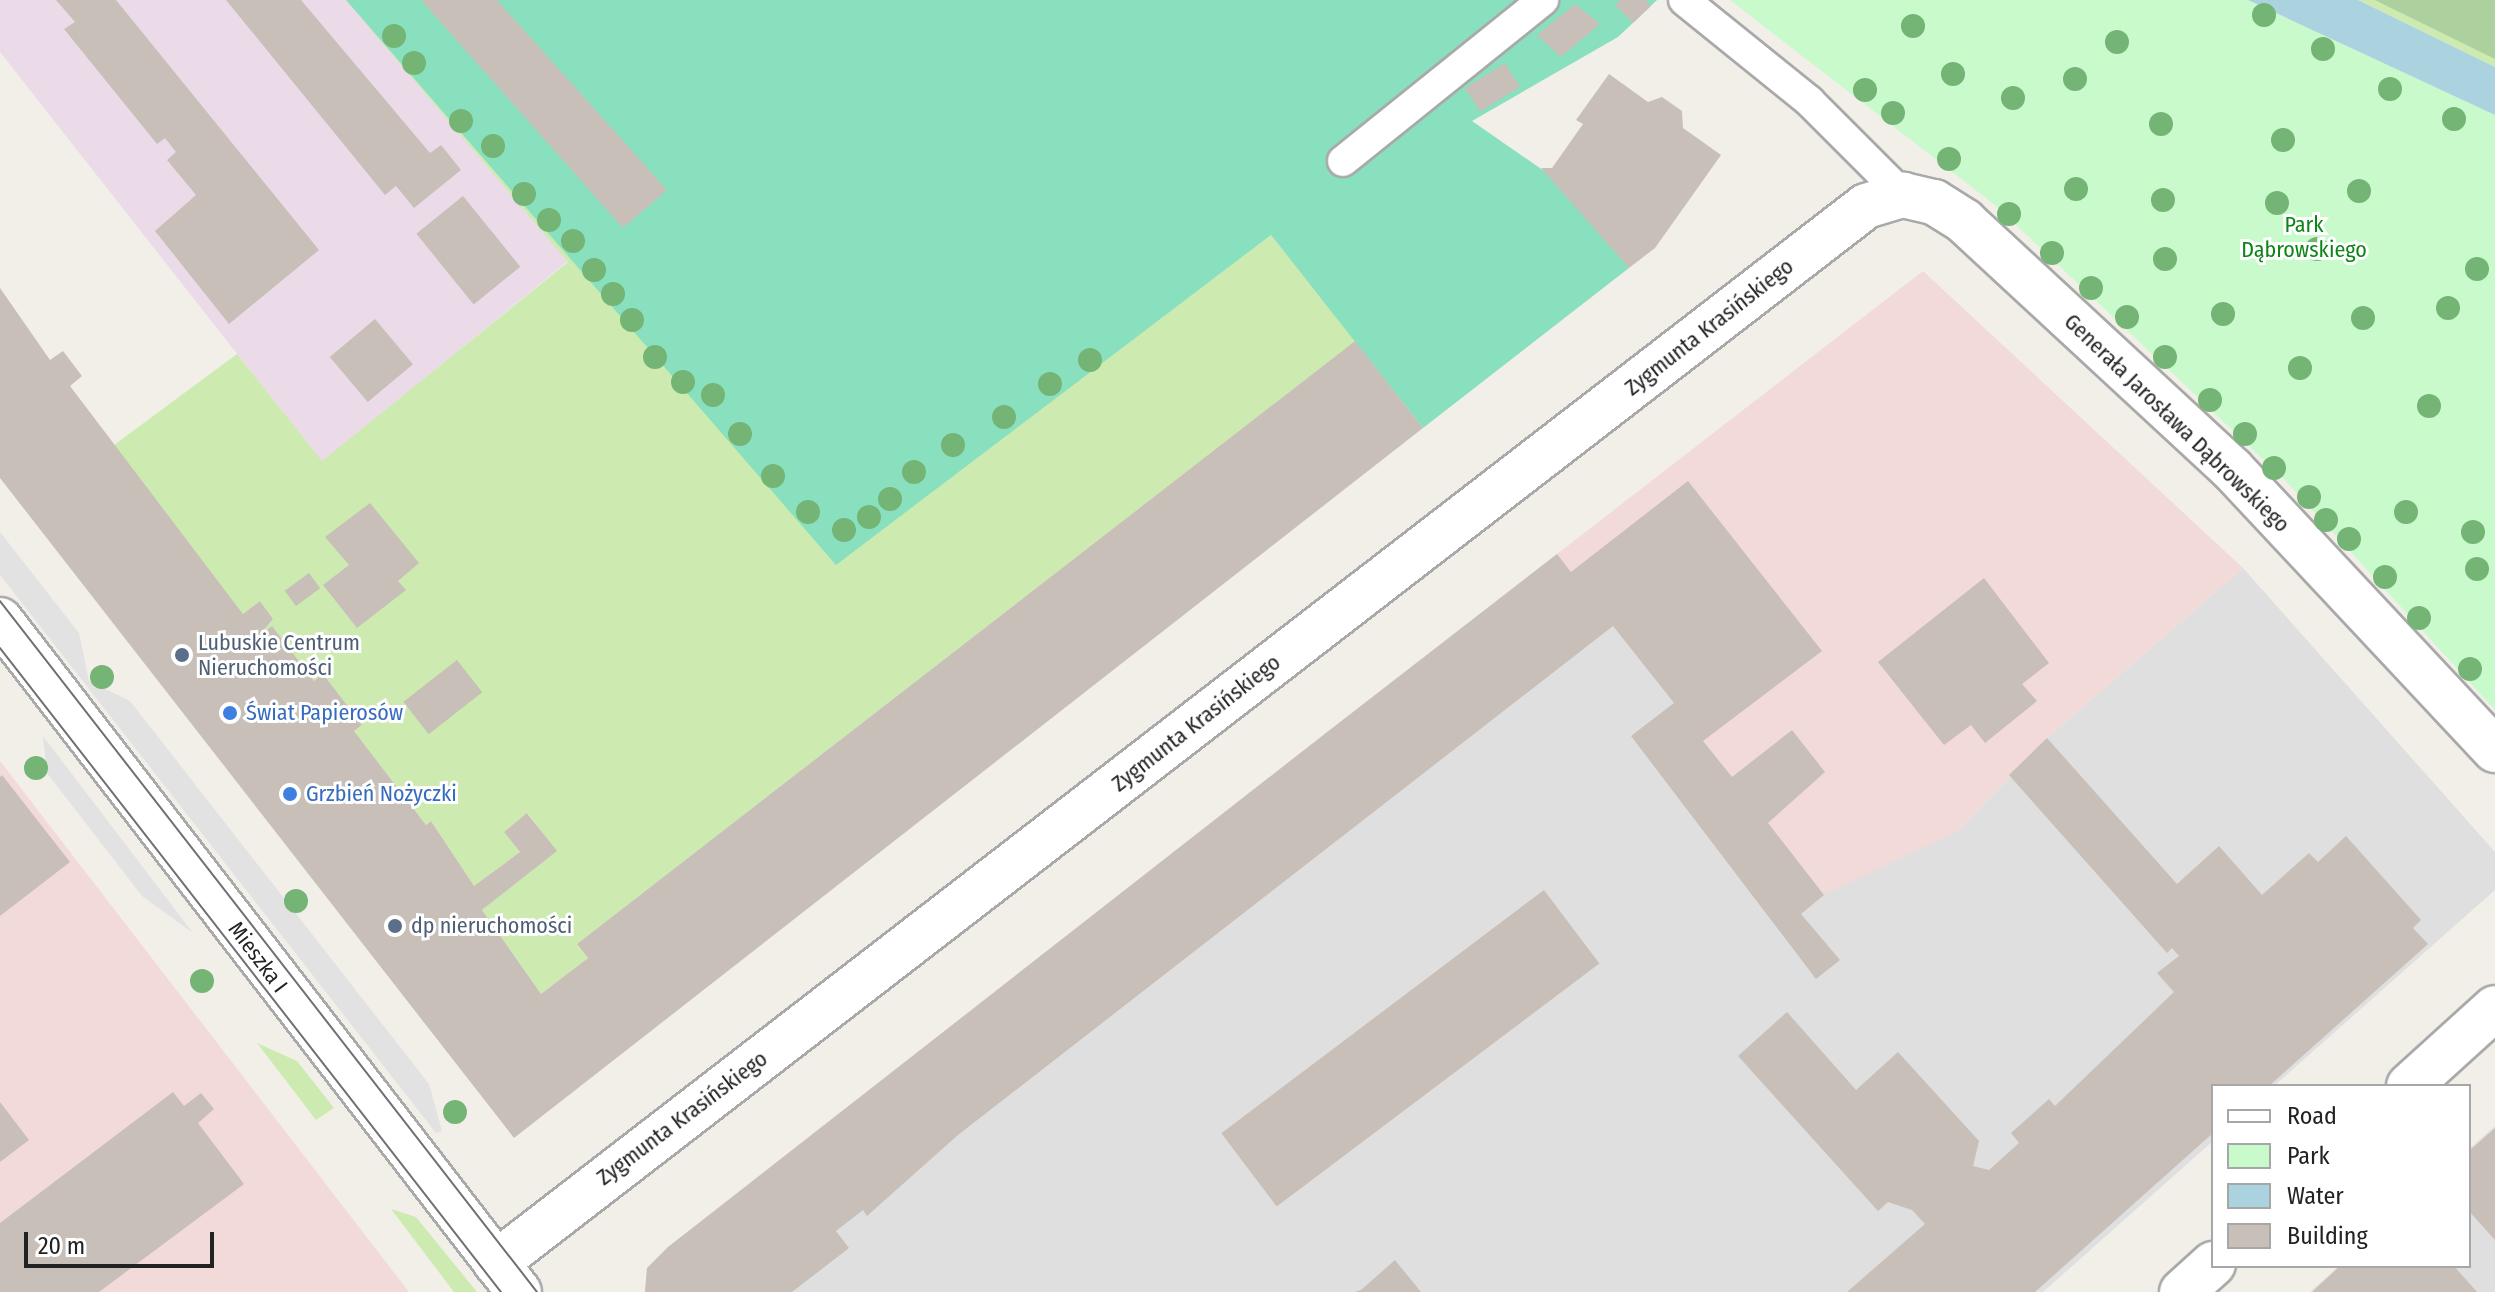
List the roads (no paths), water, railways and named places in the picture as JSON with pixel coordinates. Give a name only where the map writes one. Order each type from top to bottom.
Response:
[{"type":"street","name":"Generała Jarosława Dąbrowskiego","points":[[1903,195],[1934,202],[1964,221],[2232,469],[2495,750]]},
{"type":"street","name":"Zygmunta Krasińskiego","points":[[507,1278],[1866,206],[1903,195]]},
{"type":"street","name":"Mieszka I","points":[[0,620],[507,1278]]},
{"type":"street","points":[[2411,1084],[2495,1008]]},
{"type":"street","points":[[2182,1292],[2211,1266]]},
{"type":"lane","points":[[1343,161],[1543,0]]},
{"type":"lane","points":[[1684,0],[1809,101],[1903,195]]},
{"type":"water","points":[[2248,0],[2358,0],[2495,67],[2495,115]]},
{"type":"tram line","points":[[0,601],[537,1292]]},
{"type":"tram line","points":[[0,648],[501,1292]]},
{"type":"place","name":"Lubuskie Centrum Nieruchomości","points":[[182,655]]},
{"type":"place","name":"Świat Papierosów","points":[[230,713]]},
{"type":"place","name":"Grzbień Nożyczki","points":[[290,794]]},
{"type":"place","name":"dp nieruchomości","points":[[395,926]]},
{"type":"park label","name":"Park Dąbrowskiego","points":[[2304,236]]}]
